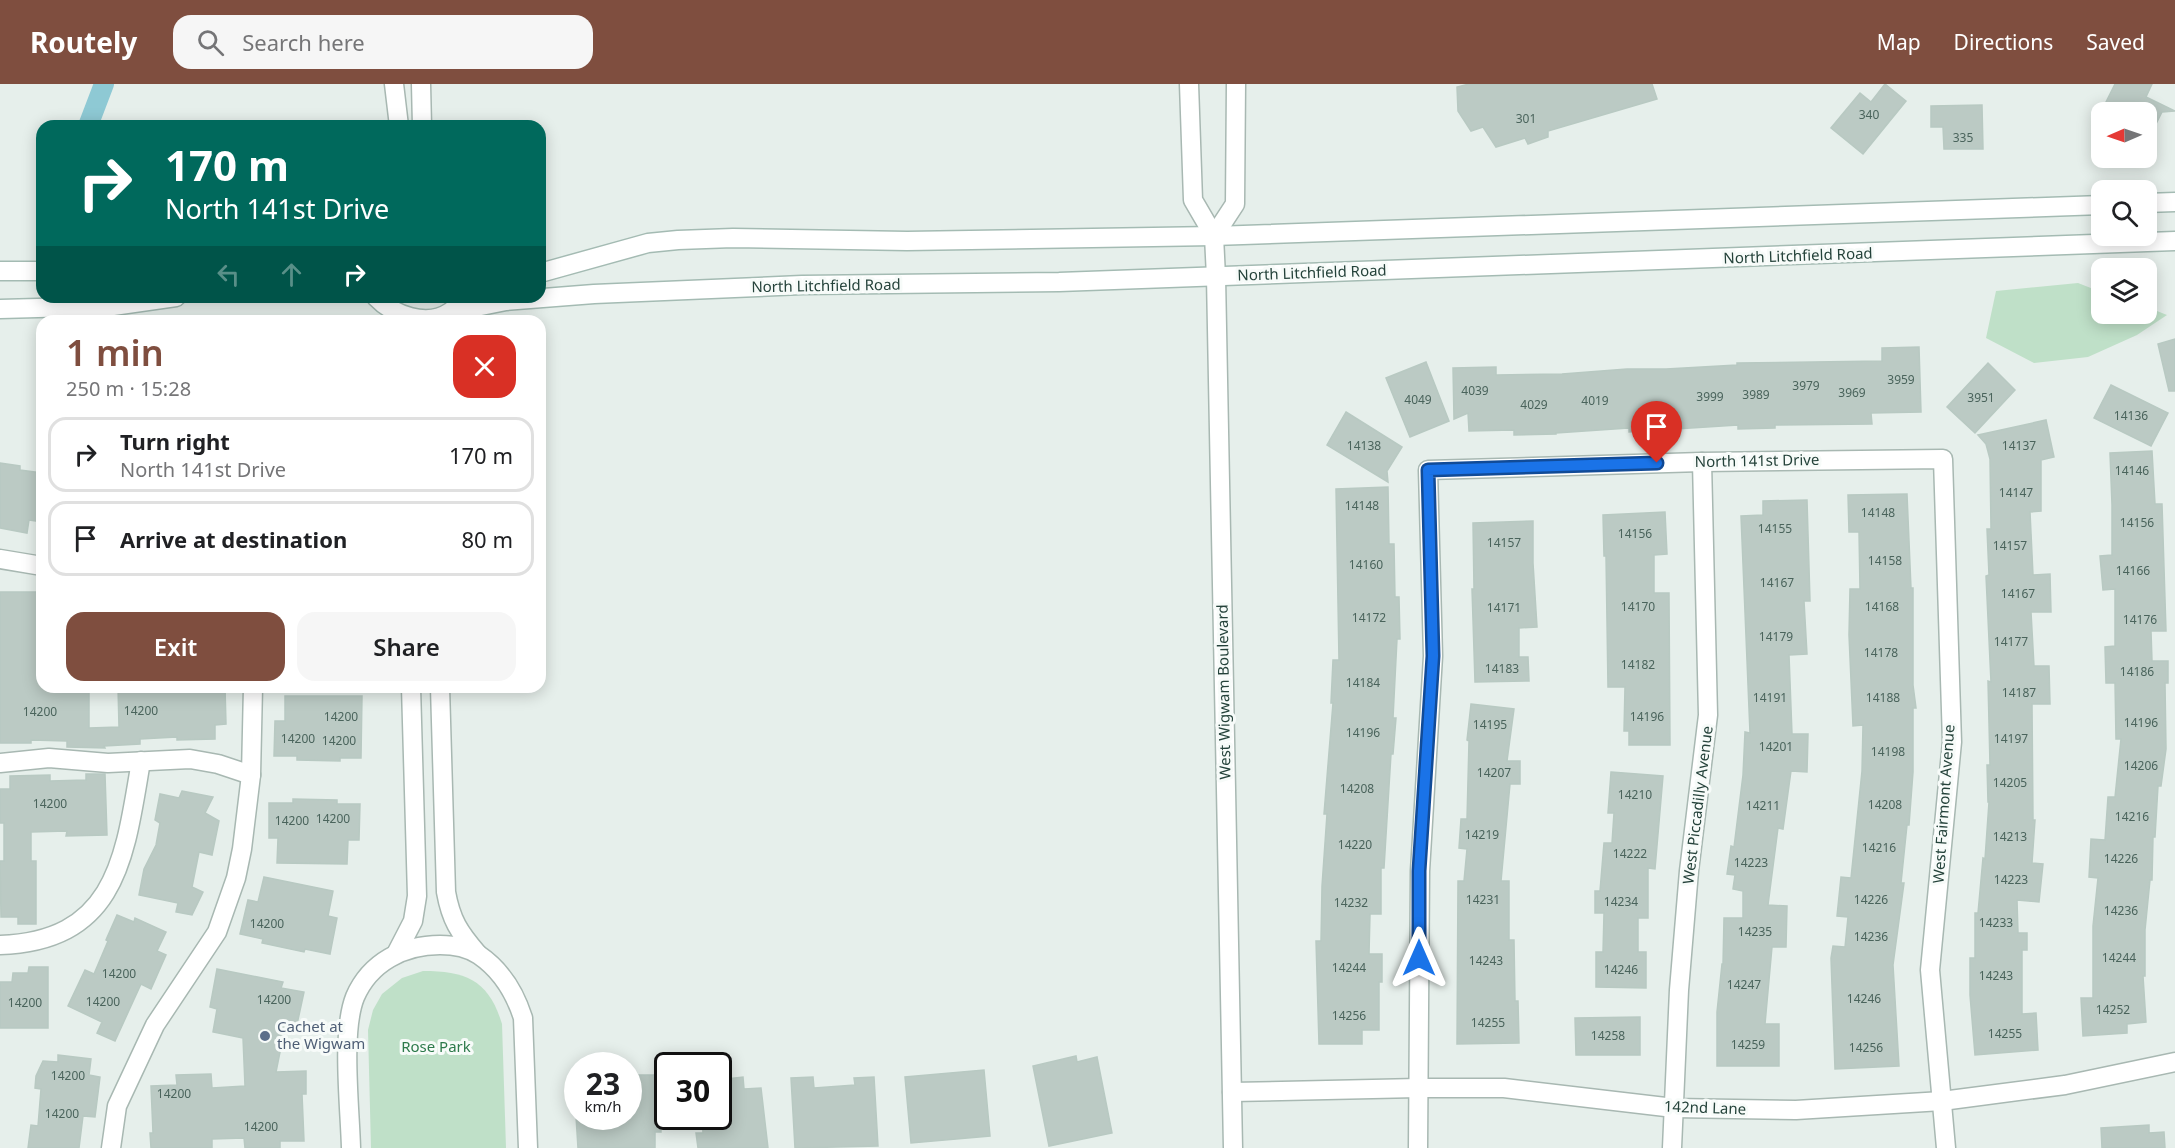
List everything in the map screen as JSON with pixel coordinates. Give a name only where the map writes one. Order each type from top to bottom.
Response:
[{"type":"street","points":[[394,84],[398,120]]},
{"type":"street","points":[[421,84],[422,120]]},
{"type":"street","name":"West Wigwam Boulevard","points":[[1189,84],[1193,200],[1214,236],[1216,277],[1233,1148]]},
{"type":"street","points":[[1214,236],[1235,204],[1236,84]]},
{"type":"street","points":[[2157,203],[2175,202]]},
{"type":"street","points":[[546,271],[648,243],[678,240],[733,238],[907,241],[1214,236],[2091,205]]},
{"type":"street","name":"North Litchfield Road","points":[[546,298],[791,285],[1011,283],[1216,277],[2175,242]]},
{"type":"street","points":[[0,271],[36,271]]},
{"type":"street","points":[[0,309],[113,306],[136,303]]},
{"type":"street","name":"North Litchfield Road","points":[[444,312],[500,303]]},
{"type":"street","name":"North Litchfield Road","points":[[386,309],[405,315]]},
{"type":"street","name":"North 141st Drive","points":[[1418,1088],[1419,871],[1433,656],[1428,470],[1702,462],[1943,459]]},
{"type":"street","name":"West Fairmont Avenue","points":[[1943,459],[1952,742],[1930,970],[1946,1148]]},
{"type":"street","name":"West Piccadilly Avenue","points":[[1672,1148],[1680,969],[1708,715],[1702,462]]},
{"type":"street","points":[[0,559],[36,565]]},
{"type":"street","points":[[111,1148],[117,1106],[155,1025],[217,933],[236,878],[251,775],[253,693]]},
{"type":"street","points":[[398,952],[412,921],[417,896],[411,693]]},
{"type":"street","points":[[440,693],[446,892],[449,911],[457,929],[517,997],[523,1018],[528,1148]]},
{"type":"street","points":[[0,763],[50,758],[108,763],[190,759],[218,764],[251,775]]},
{"type":"street","points":[[0,945],[24,944],[52,938],[73,926],[100,902],[110,887],[124,853],[141,761]]},
{"type":"street","points":[[414,788],[444,787]]},
{"type":"street","points":[[351,1148],[348,1032],[355,997],[371,972],[398,952],[422,945],[456,945],[478,955]]},
{"type":"street","name":"142nd Lane","points":[[1232,1092],[1504,1088],[1674,1108],[1796,1110],[1942,1101],[2065,1085],[2175,1062]]},
{"type":"street","points":[[1418,1088],[1418,1148]]},
{"type":"green space","points":[[2078,283],[2091,288],[2091,324],[2154,324],[2137,335],[2088,357],[2034,363],[1986,338],[1996,291]]},
{"type":"green space","points":[[2157,311],[2167,315],[2157,322]]},
{"type":"green space","name":"Rose Park","points":[[423,971],[452,973],[474,981],[483,988],[497,1009],[502,1024],[506,1148],[371,1148],[368,1030],[373,1010],[382,994],[402,978]]},
{"type":"building","points":[[1469,84],[1652,84],[1657,99],[1548,131],[1548,137],[1528,144],[1525,138],[1496,147],[1483,127],[1471,131],[1458,111],[1457,87]]},
{"type":"building","points":[[1885,84],[1906,101],[1863,154],[1831,128],[1860,93],[1871,102]]},
{"type":"building","points":[[2115,84],[2152,84],[2146,97],[2156,102],[2106,102]]},
{"type":"building","points":[[2157,102],[2175,111],[2162,112],[2157,122]]},
{"type":"building","points":[[1982,105],[1983,149],[1944,149],[1943,127],[1931,127],[1931,106]]},
{"type":"building","points":[[2175,339],[2175,391],[2169,391],[2158,344]]},
{"type":"building","points":[[1919,347],[1921,412],[1871,413],[1872,424],[1775,425],[1775,428],[1738,429],[1738,425],[1629,432],[1629,428],[1514,435],[1514,430],[1469,431],[1468,413],[1454,419],[1453,368],[1496,367],[1496,375],[1562,374],[1737,365],[1737,363],[1882,361],[1882,348]]},
{"type":"building","points":[[1426,362],[1449,421],[1410,437],[1386,378]]},
{"type":"building","points":[[1988,363],[2015,390],[1975,433],[1947,407]]},
{"type":"building","points":[[2111,385],[2168,413],[2151,446],[2094,418]]},
{"type":"building","points":[[1346,412],[1402,447],[1387,471],[1388,482],[1327,445]]},
{"type":"building","points":[[2046,420],[2054,457],[2041,460],[2041,511],[2030,512],[2033,575],[2050,574],[2051,612],[2031,612],[2034,666],[2049,666],[2050,704],[2032,704],[2033,820],[2035,820],[2032,863],[2043,864],[2039,902],[2017,900],[2018,933],[2027,933],[2027,950],[2022,950],[2022,1014],[2036,1013],[2038,1050],[1975,1055],[1970,995],[1970,958],[1975,958],[1975,913],[1978,913],[1983,858],[1985,859],[1989,802],[1987,765],[1990,765],[1988,681],[1991,682],[1986,576],[1989,575],[1987,529],[1991,529],[1990,459],[1986,444],[1978,435]]},
{"type":"building","points":[[2152,451],[2155,504],[2162,504],[2166,631],[2151,631],[2152,661],[2168,661],[2168,683],[2165,683],[2166,749],[2161,786],[2158,786],[2152,880],[2150,880],[2145,930],[2145,976],[2143,976],[2146,1022],[2127,1024],[2127,1033],[2083,1036],[2081,998],[2093,998],[2093,926],[2098,878],[2089,877],[2091,839],[2105,840],[2108,797],[2115,797],[2121,739],[2116,739],[2115,683],[2106,683],[2105,647],[2115,646],[2115,589],[2103,590],[2100,556],[2112,555],[2110,453]]},
{"type":"building","points":[[0,463],[20,466],[20,470],[36,472],[36,521],[29,520],[27,533],[0,528]]},
{"type":"building","points":[[1388,487],[1389,544],[1394,544],[1395,597],[1399,597],[1400,639],[1397,639],[1393,718],[1396,718],[1393,754],[1391,754],[1384,868],[1381,868],[1381,914],[1370,914],[1369,954],[1382,954],[1382,982],[1379,982],[1379,1030],[1362,1030],[1362,1044],[1319,1044],[1316,941],[1321,941],[1327,814],[1324,814],[1333,703],[1331,703],[1333,660],[1339,660],[1336,489]]},
{"type":"building","points":[[1907,494],[1911,588],[1913,588],[1913,685],[1916,708],[1913,708],[1913,772],[1909,825],[1907,825],[1901,883],[1904,883],[1893,965],[1899,1066],[1835,1069],[1831,958],[1833,946],[1845,947],[1848,917],[1837,916],[1841,877],[1851,878],[1862,771],[1863,725],[1853,726],[1849,635],[1850,589],[1860,589],[1859,532],[1849,532],[1848,495]]},
{"type":"building","points":[[1807,500],[1810,601],[1804,601],[1807,654],[1789,655],[1792,734],[1808,734],[1807,772],[1791,771],[1783,829],[1778,828],[1768,905],[1787,906],[1786,947],[1772,947],[1765,1024],[1779,1024],[1779,1066],[1717,1066],[1717,1012],[1723,964],[1724,918],[1743,918],[1743,891],[1733,889],[1735,875],[1727,874],[1731,846],[1734,847],[1743,775],[1745,732],[1750,733],[1741,516],[1763,515],[1763,501]]},
{"type":"building","points":[[1665,512],[1667,554],[1654,555],[1654,593],[1669,593],[1670,745],[1629,745],[1629,731],[1624,731],[1625,687],[1608,687],[1606,556],[1604,556],[1603,515]]},
{"type":"building","points":[[1533,521],[1537,627],[1519,628],[1519,657],[1528,657],[1529,681],[1475,682],[1472,589],[1474,589],[1473,523]]},
{"type":"building","points":[[0,592],[36,592],[36,693],[89,693],[89,728],[119,727],[118,693],[225,693],[226,724],[215,725],[215,739],[177,740],[177,737],[140,739],[140,744],[104,746],[105,748],[67,747],[67,741],[31,740],[31,743],[0,743]]},
{"type":"building","points":[[285,696],[362,696],[361,758],[340,758],[340,761],[297,760],[297,756],[274,756],[275,721],[285,721]]},
{"type":"building","points":[[1471,704],[1514,709],[1507,761],[1520,761],[1520,784],[1510,784],[1501,881],[1509,881],[1509,940],[1514,940],[1515,1001],[1518,1001],[1519,1043],[1457,1044],[1458,881],[1464,881],[1467,849],[1459,848],[1461,819],[1467,819],[1469,741],[1467,740]]},
{"type":"building","points":[[1611,772],[1663,776],[1655,869],[1648,868],[1648,918],[1638,918],[1638,952],[1646,952],[1646,988],[1596,987],[1596,952],[1603,952],[1604,913],[1595,913],[1595,891],[1600,891],[1604,843],[1612,843],[1614,813],[1608,813]]},
{"type":"building","points":[[86,774],[105,774],[107,835],[66,836],[67,831],[31,832],[31,861],[36,861],[36,924],[18,924],[18,917],[1,917],[0,861],[4,861],[4,823],[0,823],[0,789],[10,789],[10,776],[50,775],[50,781],[86,780]]},
{"type":"building","points":[[182,791],[213,797],[205,813],[219,821],[212,855],[199,852],[192,887],[203,892],[192,915],[176,912],[178,903],[139,895],[144,869],[156,845],[160,823],[155,820],[160,794],[179,798]]},
{"type":"building","points":[[293,799],[337,800],[337,804],[360,804],[359,840],[348,840],[347,864],[277,863],[278,838],[269,838],[269,803],[293,803]]},
{"type":"building","points":[[264,877],[333,891],[328,916],[337,918],[330,954],[305,949],[304,952],[262,943],[263,939],[240,934],[248,900],[258,902]]},
{"type":"building","points":[[117,915],[134,922],[135,918],[166,932],[157,951],[166,955],[151,989],[141,984],[115,1041],[97,1033],[102,1022],[68,1006],[85,970],[94,974]]},
{"type":"building","points":[[29,967],[48,967],[48,1028],[0,1028],[0,982],[12,982],[13,973],[28,973]]},
{"type":"building","points":[[217,969],[283,982],[281,988],[304,992],[296,1029],[285,1027],[276,1072],[306,1071],[306,1094],[302,1094],[304,1141],[280,1141],[280,1148],[245,1148],[244,1138],[212,1139],[212,1148],[151,1148],[150,1133],[153,1133],[151,1086],[177,1085],[176,1075],[211,1074],[212,1088],[245,1086],[243,1038],[213,1032],[217,1009],[210,1007]]},
{"type":"building","points":[[1640,1017],[1640,1055],[1576,1055],[1575,1018]]},
{"type":"building","points":[[58,1055],[91,1059],[89,1075],[100,1077],[95,1117],[83,1116],[79,1148],[28,1148],[31,1125],[38,1126],[41,1089],[35,1088],[36,1076],[43,1061],[58,1062]]},
{"type":"building","points":[[1076,1056],[1077,1062],[1097,1057],[1112,1133],[1049,1146],[1033,1066]]},
{"type":"building","points":[[984,1070],[990,1136],[911,1143],[905,1077]]},
{"type":"building","points":[[642,1075],[654,1075],[654,1130],[661,1130],[661,1132],[655,1132],[655,1148],[578,1148],[577,1130],[642,1130]]},
{"type":"building","points":[[743,1077],[744,1089],[761,1088],[768,1148],[698,1148],[696,1133],[703,1133],[703,1130],[732,1130],[732,1078]]},
{"type":"building","points":[[813,1077],[814,1088],[855,1085],[854,1078],[874,1077],[878,1146],[795,1148],[791,1078]]},
{"type":"building","points":[[2149,1125],[2149,1133],[2164,1132],[2165,1148],[2102,1148],[2101,1128]]},
{"type":"waterway","points":[[90,120],[104,84]]},
{"type":"place","name":"Cachet at the Wigwam","points":[[265,1036]]},
{"type":"route","points":[[1419,958],[1419,871],[1433,656],[1428,470],[1657,463]]}]
